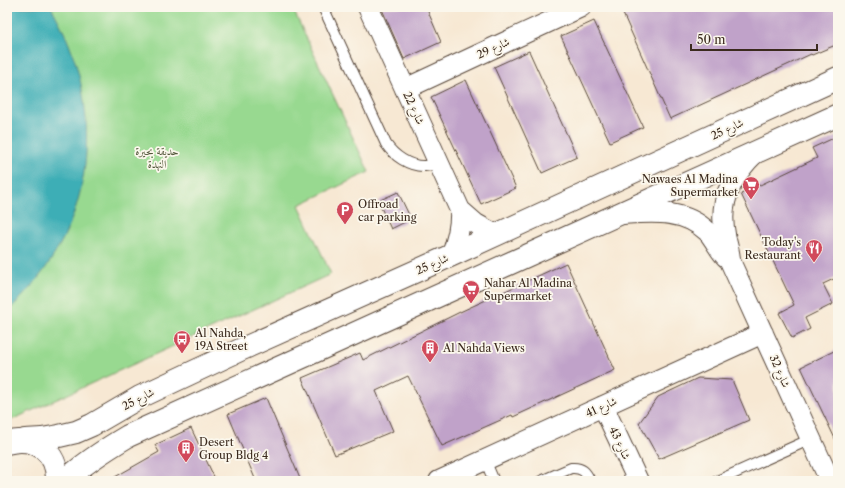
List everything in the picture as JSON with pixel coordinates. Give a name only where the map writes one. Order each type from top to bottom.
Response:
[{"type":"street","name":"شارع 22","points":[[368,7],[460,210],[461,221],[452,255]]},
{"type":"street","name":"شارع 29","points":[[405,89],[582,7]]},
{"type":"street","name":"شارع 25","points":[[16,442],[59,436],[76,432],[92,425],[140,397],[233,353],[496,235],[838,78]]},
{"type":"street","points":[[65,481],[89,461],[128,436],[838,115]]},
{"type":"street","name":"شارع 32","points":[[730,261],[724,227],[725,197],[737,174],[755,153]]},
{"type":"street","name":"شارع 22","points":[[460,210],[476,224],[496,235]]},
{"type":"street","name":"شارع 32","points":[[621,214],[663,212],[684,216],[701,226],[714,239],[723,254],[730,261],[830,481]]},
{"type":"street","name":"شارع 41","points":[[439,481],[469,475],[485,460],[763,333]]},
{"type":"street","name":"شارع 43","points":[[603,406],[638,481]]},
{"type":"street","points":[[16,442],[34,443],[50,455],[57,474],[57,481]]},
{"type":"lane","points":[[323,7],[390,150],[405,161],[414,164],[423,166],[439,163]]},
{"type":"lane","points":[[717,481],[811,440]]},
{"type":"lane","points":[[485,460],[494,481]]},
{"type":"lane","points":[[541,481],[576,467],[584,471],[590,481]]},
{"type":"green space","name":"حديقة بحيرة النهدة","points":[[7,7],[292,7],[369,172],[299,205],[331,274],[7,422]]},
{"type":"water","points":[[7,7],[51,7],[65,35],[76,65],[83,96],[86,127],[86,158],[81,189],[72,219],[58,248],[41,274],[7,312]]},
{"type":"building","points":[[381,7],[426,7],[441,42],[404,59]]},
{"type":"building","points":[[620,7],[838,7],[838,44],[812,55],[811,54],[670,119]]},
{"type":"building","points":[[594,21],[643,127],[610,142],[561,36]]},
{"type":"building","points":[[529,51],[577,157],[542,173],[494,67]]},
{"type":"building","points":[[466,80],[516,188],[481,204],[431,97]]},
{"type":"building","points":[[838,136],[838,277],[823,284],[833,304],[805,318],[810,329],[792,338],[779,313],[794,305],[741,194],[817,158],[812,148]]},
{"type":"building","points":[[398,192],[411,219],[391,229],[378,201]]},
{"type":"building","points":[[566,263],[615,370],[513,417],[512,415],[442,446],[408,376],[376,391],[393,431],[335,455],[302,378],[360,353],[363,360],[460,312]]},
{"type":"building","points":[[838,349],[838,445],[801,367]]},
{"type":"building","points":[[698,378],[732,380],[749,420],[659,459],[639,423],[658,397]]},
{"type":"building","points":[[266,398],[301,481],[256,481],[228,414]]},
{"type":"building","name":"Desert Group Bldg 4","points":[[191,428],[216,481],[108,481],[159,452],[155,445]]},
{"type":"place","name":"Nawaes Al Madina Supermarket","points":[[751,200]]},
{"type":"place","name":"Offroad car parking","points":[[345,225]]},
{"type":"place","name":"Today's Restaurant","points":[[814,263]]},
{"type":"place","name":"Nahar Al Madina Supermarket","points":[[471,304]]},
{"type":"place","name":"Al Nahda, 19A Street","points":[[182,354]]},
{"type":"place","name":"Al Nahda Views","points":[[430,363]]},
{"type":"place","name":"Desert Group Bldg 4","points":[[186,463]]}]
